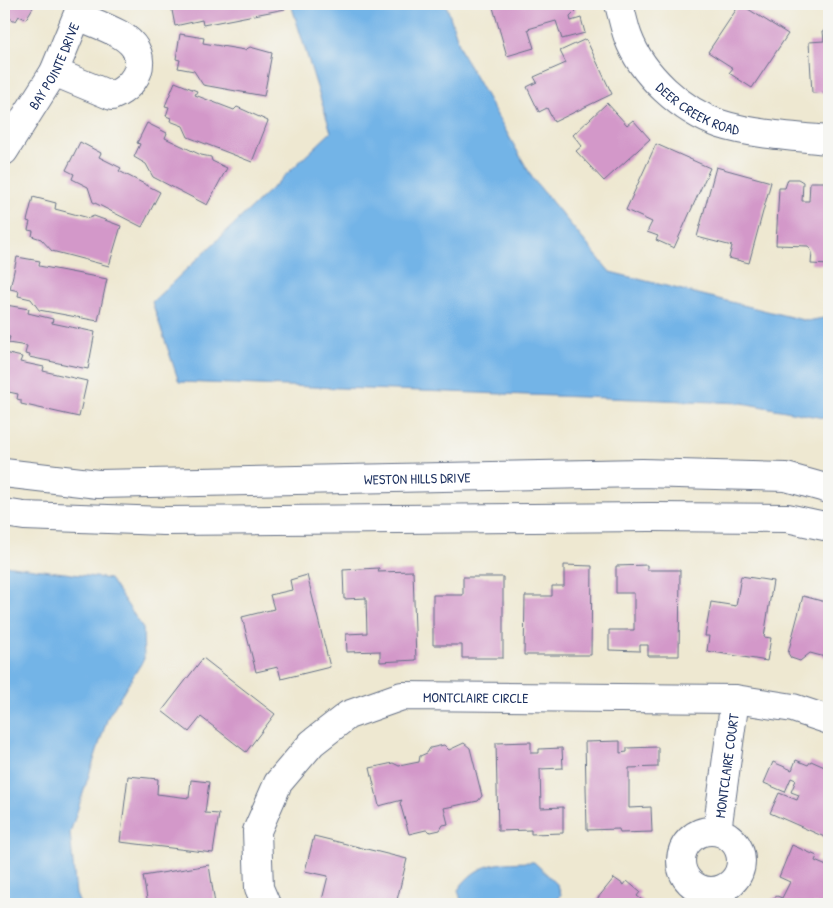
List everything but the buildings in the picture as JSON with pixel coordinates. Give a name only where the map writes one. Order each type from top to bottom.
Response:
[{"type":"street","name":"DEER CREEK ROAD","points":[[619,4],[628,38],[652,78],[678,103],[720,124],[777,134],[829,140]]},
{"type":"street","name":"BAY POINTE DRIVE","points":[[4,151],[54,72],[80,10]]},
{"type":"street","points":[[54,72],[112,96],[126,90],[136,79],[140,66],[139,56],[131,45],[120,34],[80,10]]},
{"type":"street","name":"WESTON HILLS DRIVE","points":[[4,473],[98,484],[642,472],[786,477],[829,489]]},
{"type":"street","points":[[4,513],[24,516],[164,521],[622,517],[787,518],[829,527]]},
{"type":"street","name":"MONTCLAIRE CIRCLE","points":[[266,904],[260,888],[257,831],[278,783],[312,743],[348,715],[402,696],[735,699],[793,708],[829,720]]},
{"type":"street","name":"MONTCLAIRE COURT","points":[[717,831],[735,699]]},
{"type":"water","points":[[291,4],[446,4],[462,53],[533,179],[610,272],[807,321],[829,317],[829,419],[742,403],[179,382],[152,302],[331,132]]},
{"type":"water","points":[[4,565],[110,579],[143,628],[144,659],[108,717],[70,833],[76,894],[80,904],[4,904]]},
{"type":"water","points":[[534,862],[557,884],[561,894],[556,904],[462,904],[458,890],[466,880],[482,868],[501,863]]}]
